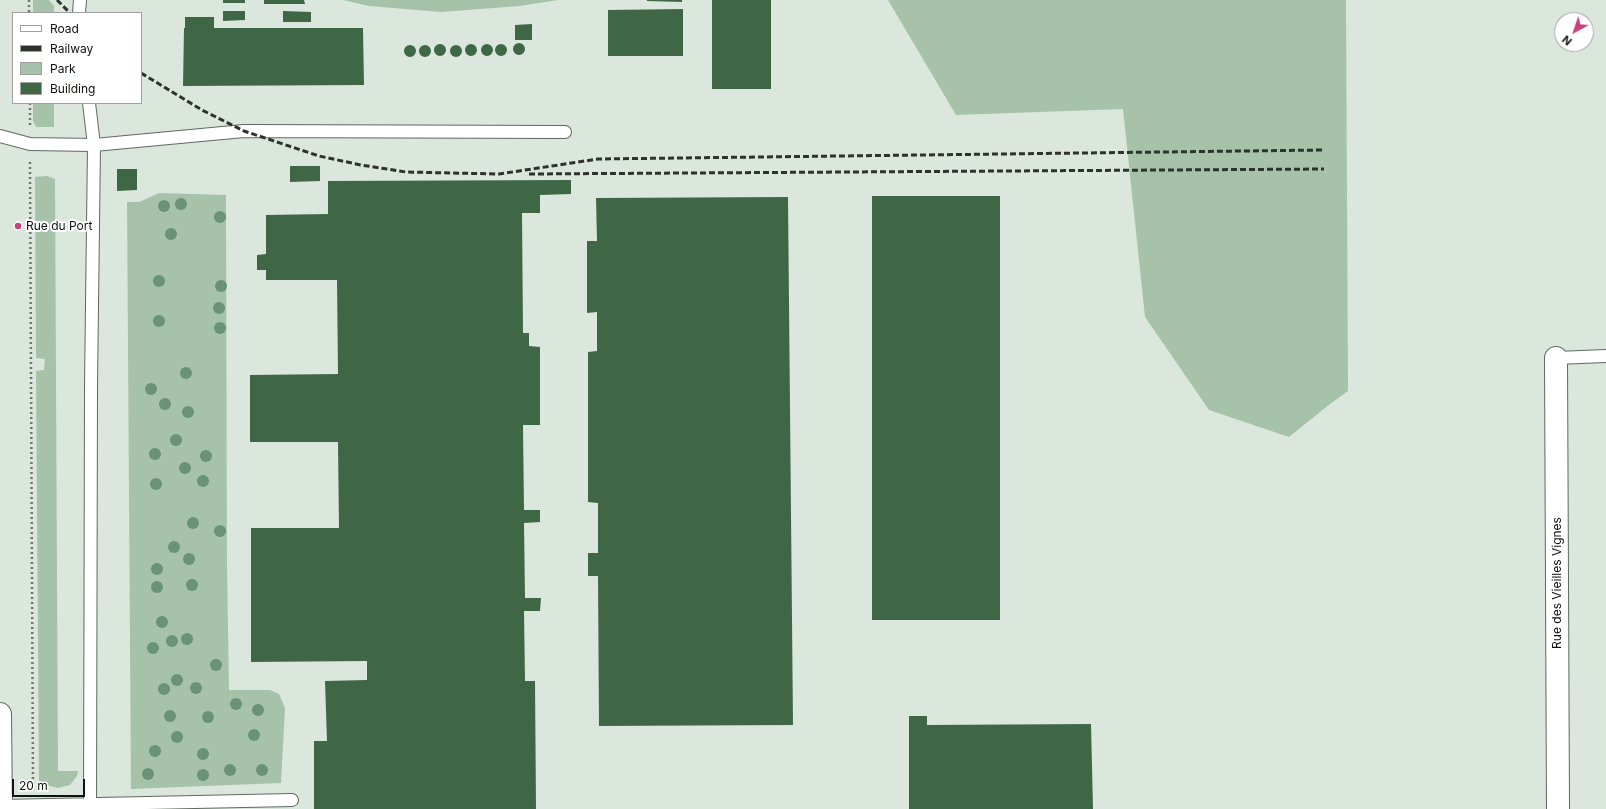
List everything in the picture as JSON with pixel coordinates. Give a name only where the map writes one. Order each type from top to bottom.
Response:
[{"type":"street","name":"Rue des Vieilles Vignes","points":[[1556,358],[1558,809]]},
{"type":"street","points":[[0,714],[1,807]]},
{"type":"lane","points":[[79,12],[80,0]]},
{"type":"lane","points":[[89,104],[94,145],[91,386],[90,807]]},
{"type":"lane","points":[[0,136],[30,144],[94,145],[244,131],[566,132]]},
{"type":"lane","points":[[1556,358],[1606,356]]},
{"type":"lane","points":[[1,807],[90,807],[292,800]]},
{"type":"path","points":[[29,0],[29,12]]},
{"type":"path","points":[[30,104],[33,806]]},
{"type":"green space","points":[[33,0],[49,0],[54,6],[54,12],[33,12]]},
{"type":"green space","points":[[343,0],[558,0],[520,6],[441,12],[369,6]]},
{"type":"green space","points":[[888,0],[1346,0],[1348,391],[1289,437],[1209,410],[1145,317],[1123,109],[956,115]]},
{"type":"green space","points":[[33,104],[54,104],[54,127],[36,127],[33,121]]},
{"type":"green space","points":[[47,176],[55,179],[58,771],[78,771],[77,776],[70,785],[58,788],[39,783],[36,371],[44,370],[45,359],[36,358],[35,177]]},
{"type":"green space","points":[[159,193],[226,195],[227,566],[229,690],[270,690],[279,694],[285,708],[281,783],[131,789],[127,202],[139,202]]},
{"type":"building","points":[[223,0],[245,0],[245,3],[223,3]]},
{"type":"building","points":[[264,0],[304,0],[305,4],[264,4]]},
{"type":"building","points":[[682,0],[682,2],[647,1]]},
{"type":"building","points":[[712,0],[771,0],[771,89],[712,89]]},
{"type":"building","points":[[683,9],[683,56],[608,56],[608,10]]},
{"type":"building","points":[[223,11],[245,11],[245,20],[223,21]]},
{"type":"building","points":[[283,11],[311,12],[311,22],[283,22]]},
{"type":"building","points":[[185,17],[214,17],[214,28],[363,28],[364,85],[183,86]]},
{"type":"building","points":[[532,24],[532,40],[515,40],[515,25]]},
{"type":"building","points":[[521,43],[524,44],[524,54],[517,55],[514,54],[513,47],[514,44]]},
{"type":"building","points":[[438,44],[442,44],[446,50],[442,56],[438,56],[434,52],[434,48]]},
{"type":"building","points":[[469,44],[473,44],[477,50],[473,56],[469,56],[465,52],[465,48]]},
{"type":"building","points":[[485,44],[489,44],[493,50],[489,56],[485,56],[481,52],[481,48]]},
{"type":"building","points":[[499,44],[503,44],[507,50],[503,56],[499,56],[495,52],[495,48]]},
{"type":"building","points":[[408,45],[412,45],[416,51],[412,57],[408,57],[404,53],[404,49]]},
{"type":"building","points":[[423,45],[427,45],[431,51],[427,57],[423,57],[419,53],[419,49]]},
{"type":"building","points":[[454,45],[458,45],[462,51],[458,57],[454,57],[450,53],[450,49]]},
{"type":"building","points":[[290,166],[320,166],[320,181],[290,182]]},
{"type":"building","points":[[117,169],[137,169],[137,190],[117,191]]},
{"type":"building","points":[[571,180],[571,194],[540,195],[540,213],[522,213],[523,333],[529,333],[529,346],[540,347],[540,425],[523,425],[524,510],[540,510],[540,522],[524,523],[525,598],[541,598],[540,611],[524,611],[525,681],[535,681],[536,809],[314,809],[314,741],[327,741],[325,681],[367,680],[367,661],[251,662],[251,528],[339,528],[338,442],[250,442],[250,375],[338,374],[337,280],[266,280],[266,270],[257,270],[257,255],[266,254],[266,215],[328,214],[328,181]]},
{"type":"building","points":[[872,196],[1000,196],[1000,620],[872,620]]},
{"type":"building","points":[[788,197],[793,725],[599,726],[598,576],[588,576],[588,553],[598,553],[598,503],[588,502],[588,352],[597,351],[597,312],[587,313],[587,241],[597,241],[596,198]]},
{"type":"building","points":[[909,716],[927,716],[927,725],[1091,724],[1093,809],[909,809]]},
{"type":"railway","points":[[57,0],[69,12]]},
{"type":"railway","points":[[142,74],[202,110],[244,131],[319,156],[361,165],[406,172],[499,174],[598,159],[1324,150]]},
{"type":"railway","points":[[529,174],[1324,169]]},
{"type":"place","name":"Rue du Port","points":[[18,226]]}]
